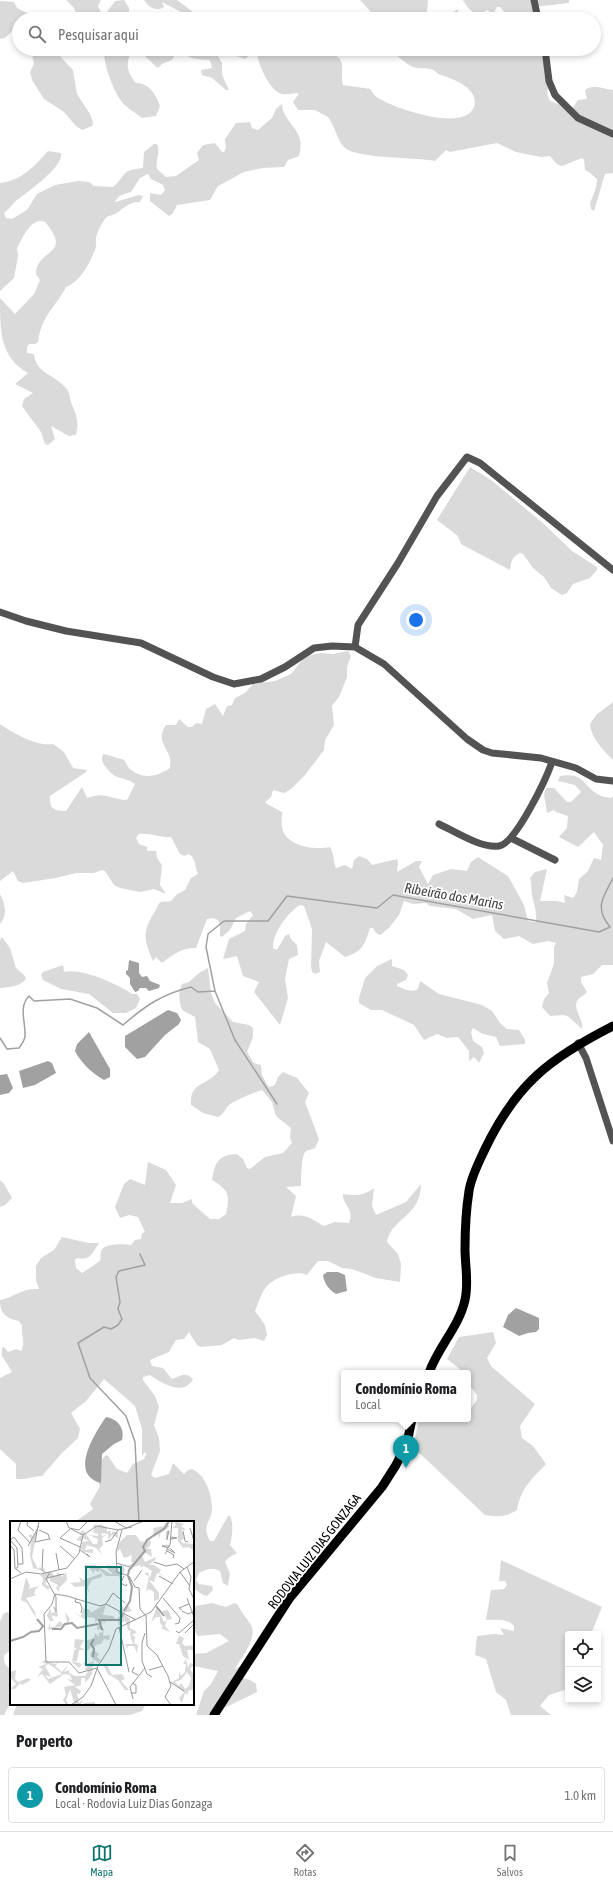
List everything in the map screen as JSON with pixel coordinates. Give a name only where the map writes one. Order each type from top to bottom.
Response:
[{"type":"main road","points":[[430,1370],[444,1341],[459,1318],[465,1300],[468,1273],[465,1250],[469,1190],[494,1131],[527,1084],[545,1067],[578,1044],[613,1026]]},
{"type":"main road","name":"RODOVIA LUIZ DIAS GONZAGA","points":[[214,1715],[289,1599],[382,1487],[396,1465],[407,1443],[411,1422]]},
{"type":"street","points":[[534,0],[537,12]]},
{"type":"street","points":[[546,56],[549,81],[555,95],[578,118],[613,134]]},
{"type":"street","points":[[355,647],[358,625],[398,563],[437,496],[467,457],[480,463],[613,570]]},
{"type":"street","points":[[0,612],[26,621],[66,631],[141,643],[213,677],[234,684],[261,679],[285,667],[314,648],[332,646],[355,647],[384,664],[467,739],[483,750],[492,753],[541,758],[576,768],[603,781],[613,782]]},
{"type":"street","points":[[439,824],[490,846],[499,846],[506,843],[511,838],[530,809],[548,775],[552,762]]},
{"type":"street","points":[[511,838],[554,860]]},
{"type":"street","points":[[578,1044],[586,1058],[613,1141]]},
{"type":"shaded area","points":[[66,0],[101,0],[98,6],[101,12],[75,12],[74,8]]},
{"type":"shaded area","points":[[124,0],[129,8],[129,12],[107,12],[115,1]]},
{"type":"shaded area","points":[[144,0],[177,0],[193,12],[181,12],[162,2],[164,7],[158,9],[148,5]]},
{"type":"shaded area","points":[[360,0],[428,0],[427,12],[370,11]]},
{"type":"shaded area","points":[[463,0],[569,0],[569,3],[533,7],[533,12],[504,12],[500,7],[497,7],[494,12],[487,10],[484,12],[473,12]]},
{"type":"shaded area","points":[[0,1],[14,2],[17,8],[25,12],[12,12],[12,31],[5,38],[0,39]]},
{"type":"shaded area","points":[[32,56],[60,56],[73,70],[77,94],[90,114],[93,123],[92,126],[82,130],[76,126],[64,112],[44,99],[32,80],[30,72],[34,64]]},
{"type":"shaded area","points":[[104,56],[130,56],[128,66],[130,74],[136,83],[145,85],[154,93],[160,106],[156,116],[142,118],[122,102],[109,77]]},
{"type":"shaded area","points":[[145,56],[174,56],[172,60],[162,64],[158,68]]},
{"type":"shaded area","points":[[188,56],[218,56],[222,63],[222,75],[229,90],[226,90],[212,78],[202,75],[201,70],[212,68],[209,60]]},
{"type":"shaded area","points":[[236,56],[249,56],[245,59]]},
{"type":"shaded area","points":[[257,56],[335,56],[339,58],[342,64],[343,85],[370,89],[378,98],[413,112],[428,116],[457,118],[468,114],[474,107],[475,101],[470,90],[459,82],[432,70],[413,67],[397,56],[542,56],[545,69],[550,80],[547,94],[550,101],[572,109],[578,100],[587,99],[585,90],[588,88],[599,87],[613,90],[613,173],[605,174],[594,211],[591,209],[590,203],[596,188],[597,179],[585,170],[584,160],[582,158],[562,166],[557,164],[550,156],[541,157],[516,152],[497,143],[450,152],[446,150],[435,161],[373,156],[350,151],[341,143],[328,117],[315,110],[298,110],[293,102],[298,93],[282,94],[277,92],[269,83],[260,66]]},
{"type":"shaded area","points":[[282,104],[286,117],[300,139],[301,147],[299,156],[288,160],[284,167],[262,168],[244,172],[218,186],[210,200],[177,205],[173,213],[169,216],[150,201],[150,193],[161,195],[165,190],[163,185],[151,179],[148,174],[140,178],[131,192],[122,195],[116,200],[115,202],[139,195],[143,196],[140,202],[131,203],[105,219],[97,233],[96,247],[88,265],[81,276],[66,287],[45,318],[38,342],[35,344],[29,344],[27,347],[27,353],[34,354],[35,361],[38,366],[61,383],[67,390],[77,420],[76,435],[69,436],[51,426],[55,439],[48,445],[45,444],[41,432],[22,406],[24,399],[33,393],[15,384],[28,373],[19,367],[7,351],[1,332],[0,298],[15,314],[34,294],[40,280],[36,274],[38,266],[41,260],[55,247],[56,241],[53,233],[45,222],[40,221],[32,225],[17,248],[18,256],[14,278],[0,291],[0,183],[8,182],[27,172],[48,151],[61,153],[57,165],[51,172],[17,200],[4,213],[6,218],[12,219],[27,210],[37,194],[55,185],[78,181],[89,182],[94,186],[113,187],[127,172],[143,168],[144,152],[154,144],[157,144],[158,147],[157,169],[166,177],[176,176],[199,160],[197,153],[203,145],[215,143],[222,152],[224,152],[226,148],[225,139],[236,123],[250,122],[252,128],[258,130],[272,118],[276,109]]},
{"type":"shaded area","points":[[470,467],[491,480],[544,524],[572,551],[597,567],[597,570],[590,578],[573,584],[567,593],[562,595],[551,588],[544,577],[533,568],[523,554],[517,554],[511,562],[510,570],[461,544],[458,536],[437,520]]},
{"type":"shaded area","points":[[348,651],[351,656],[347,667],[347,677],[339,697],[332,706],[334,725],[325,740],[324,750],[305,775],[291,789],[284,793],[273,790],[271,797],[265,802],[282,812],[284,834],[295,843],[302,846],[317,848],[330,847],[336,868],[345,865],[352,869],[354,860],[359,856],[367,859],[372,865],[397,859],[397,872],[416,861],[422,861],[419,867],[428,884],[433,875],[451,869],[467,871],[471,862],[478,857],[508,876],[524,905],[528,921],[536,922],[536,911],[530,878],[535,872],[547,869],[540,901],[557,901],[565,903],[564,895],[573,898],[577,892],[579,879],[588,871],[594,858],[601,860],[603,845],[594,832],[578,847],[559,837],[567,828],[568,816],[554,810],[547,813],[544,794],[546,788],[554,788],[567,802],[571,802],[581,792],[575,785],[558,781],[560,776],[568,775],[582,780],[600,796],[611,798],[613,796],[613,965],[602,965],[593,974],[581,977],[581,982],[587,992],[577,1001],[576,1004],[577,1011],[582,1022],[582,1029],[569,1017],[564,1015],[550,1016],[542,1007],[544,999],[549,993],[547,983],[554,964],[554,947],[556,943],[548,941],[533,944],[519,936],[504,939],[495,931],[492,915],[473,919],[456,909],[430,906],[426,903],[413,904],[404,901],[399,915],[389,928],[380,935],[376,933],[373,928],[370,928],[364,944],[356,952],[345,957],[326,942],[319,961],[320,972],[315,974],[312,972],[311,966],[312,929],[304,906],[300,905],[295,908],[286,918],[278,930],[273,942],[273,948],[277,950],[285,936],[289,934],[291,939],[297,945],[298,955],[289,959],[285,979],[288,998],[280,1025],[254,992],[259,982],[243,976],[237,956],[223,959],[229,939],[245,931],[246,924],[253,915],[250,911],[236,918],[230,930],[222,937],[220,936],[220,925],[218,920],[213,918],[207,919],[196,948],[182,950],[162,963],[156,957],[153,961],[146,942],[146,931],[150,920],[160,903],[171,901],[177,894],[185,890],[191,878],[198,874],[193,858],[189,854],[184,856],[180,854],[171,837],[139,834],[136,838],[139,844],[147,847],[147,851],[156,851],[157,858],[162,865],[160,885],[166,894],[154,889],[140,892],[120,888],[114,885],[105,871],[102,870],[94,873],[76,873],[56,878],[23,883],[18,881],[13,871],[0,881],[0,724],[18,735],[33,741],[53,744],[64,752],[73,768],[87,770],[50,796],[50,804],[55,810],[66,811],[82,787],[87,798],[103,795],[127,800],[135,784],[112,774],[104,765],[102,757],[103,754],[124,760],[129,768],[134,772],[144,776],[155,775],[165,771],[170,768],[170,758],[162,739],[163,730],[166,725],[176,725],[179,719],[188,727],[192,727],[196,723],[202,724],[206,709],[215,704],[223,716],[227,706],[232,705],[235,698],[245,693],[253,684],[275,681],[291,674],[303,659],[310,655],[321,653],[333,654]]},
{"type":"shaded area","points":[[613,702],[613,760],[595,739],[590,724],[596,715]]},
{"type":"shaded area","points":[[0,894],[5,913],[3,921],[0,924]]},
{"type":"shaded area","points":[[2,937],[10,948],[16,968],[25,976],[26,979],[17,985],[0,988],[0,940]]},
{"type":"shaded area","points":[[392,959],[392,966],[404,970],[408,975],[406,980],[397,984],[397,986],[413,991],[418,989],[420,981],[439,994],[482,1005],[492,1011],[500,1023],[507,1029],[519,1030],[525,1040],[525,1044],[500,1046],[496,1037],[483,1034],[473,1028],[471,1032],[473,1041],[482,1047],[484,1053],[479,1063],[474,1057],[469,1061],[469,1051],[458,1037],[447,1038],[437,1034],[424,1040],[414,1025],[382,1010],[371,1010],[359,1003],[365,978],[377,966]]},
{"type":"shaded area","points":[[129,960],[139,963],[139,973],[142,977],[147,976],[150,981],[160,985],[159,988],[149,991],[146,988],[140,988],[135,992],[130,984],[130,978],[126,974]]},
{"type":"shaded area","points":[[63,965],[64,972],[80,972],[109,982],[132,994],[137,994],[140,999],[136,1008],[126,1013],[113,1013],[89,994],[61,989],[43,980],[41,975],[43,972]]},
{"type":"shaded area","points":[[208,968],[211,993],[215,1003],[233,1022],[249,1025],[253,1028],[253,1037],[247,1052],[254,1063],[261,1065],[262,1075],[268,1086],[270,1087],[275,1085],[278,1077],[283,1072],[297,1078],[309,1093],[305,1102],[319,1139],[315,1148],[304,1153],[301,1186],[286,1187],[296,1196],[291,1217],[300,1215],[304,1216],[324,1226],[335,1222],[349,1223],[350,1214],[344,1201],[343,1194],[359,1195],[367,1193],[374,1188],[372,1206],[376,1215],[406,1202],[421,1184],[420,1195],[416,1204],[411,1211],[394,1227],[387,1242],[398,1254],[401,1264],[400,1282],[376,1278],[352,1269],[342,1268],[328,1261],[318,1261],[307,1275],[298,1273],[287,1275],[276,1279],[268,1285],[262,1294],[255,1311],[265,1325],[267,1335],[264,1341],[255,1338],[239,1340],[234,1338],[222,1345],[201,1347],[197,1345],[189,1332],[184,1339],[176,1340],[169,1352],[150,1360],[152,1366],[163,1368],[172,1379],[187,1375],[193,1379],[184,1387],[178,1388],[166,1385],[150,1375],[143,1377],[143,1380],[155,1396],[159,1407],[154,1425],[159,1438],[160,1451],[151,1475],[155,1478],[169,1474],[173,1463],[184,1474],[188,1470],[192,1469],[201,1476],[207,1486],[212,1504],[211,1514],[206,1527],[207,1535],[210,1541],[214,1541],[228,1516],[230,1516],[232,1522],[230,1545],[237,1553],[228,1558],[225,1562],[230,1574],[228,1586],[223,1583],[220,1571],[212,1569],[199,1573],[196,1580],[199,1584],[212,1586],[213,1590],[207,1596],[194,1589],[194,1521],[76,1521],[93,1509],[90,1504],[100,1486],[95,1474],[106,1455],[117,1469],[127,1473],[133,1464],[144,1459],[146,1454],[145,1452],[142,1456],[142,1429],[135,1406],[104,1379],[86,1401],[71,1413],[80,1429],[78,1438],[62,1453],[42,1476],[16,1479],[16,1464],[0,1449],[0,1378],[12,1372],[2,1356],[2,1348],[4,1347],[8,1352],[16,1349],[21,1351],[23,1342],[22,1326],[19,1321],[5,1315],[1,1309],[0,1300],[23,1291],[39,1289],[36,1280],[36,1266],[41,1258],[54,1250],[62,1237],[89,1243],[99,1243],[91,1255],[82,1259],[77,1258],[75,1260],[76,1268],[82,1273],[100,1261],[102,1249],[105,1247],[124,1244],[131,1245],[135,1240],[141,1239],[142,1233],[145,1232],[138,1217],[129,1215],[120,1218],[115,1207],[124,1184],[130,1179],[145,1185],[148,1162],[166,1170],[176,1185],[170,1203],[182,1203],[192,1199],[192,1203],[210,1219],[219,1219],[226,1214],[228,1198],[225,1190],[212,1180],[214,1168],[218,1161],[226,1156],[237,1154],[243,1159],[247,1168],[250,1169],[265,1157],[283,1153],[292,1143],[290,1137],[291,1128],[276,1116],[272,1102],[262,1090],[232,1103],[218,1117],[203,1113],[191,1105],[191,1097],[196,1088],[200,1084],[210,1079],[219,1070],[210,1049],[198,1042],[195,1017],[182,1010],[179,994],[182,984],[189,982],[199,973]]},
{"type":"shaded area","points":[[168,1010],[177,1013],[181,1020],[179,1024],[165,1035],[145,1057],[137,1059],[125,1047],[125,1036]]},
{"type":"shaded area","points":[[89,1032],[110,1069],[110,1077],[104,1080],[80,1060],[75,1051],[77,1044]]},
{"type":"shaded area","points":[[48,1061],[52,1063],[56,1073],[35,1085],[23,1088],[19,1071]]},
{"type":"shaded area","points":[[7,1074],[13,1088],[9,1093],[0,1095],[0,1075]]},
{"type":"shaded area","points":[[0,1180],[12,1198],[5,1205],[0,1207]]},
{"type":"shaded area","points":[[327,1272],[338,1272],[345,1275],[347,1291],[336,1294],[331,1290],[327,1286],[323,1275]]},
{"type":"shaded area","points":[[516,1308],[539,1318],[539,1329],[536,1332],[519,1336],[503,1327],[508,1315]]},
{"type":"shaded area","points":[[493,1332],[496,1343],[487,1358],[491,1366],[535,1404],[520,1426],[522,1438],[533,1446],[546,1464],[524,1490],[517,1510],[509,1514],[497,1516],[485,1515],[413,1447],[418,1422],[471,1422],[471,1408],[477,1400],[477,1395],[471,1387],[471,1370],[461,1370],[447,1359],[459,1337]]},
{"type":"shaded area","points":[[106,1417],[114,1420],[120,1425],[123,1436],[122,1440],[114,1444],[102,1454],[101,1483],[91,1479],[86,1472],[85,1463],[91,1443]]},
{"type":"shaded area","points":[[501,1560],[602,1607],[592,1631],[565,1631],[565,1690],[549,1695],[540,1706],[551,1715],[511,1715],[506,1700],[496,1692],[486,1659],[475,1655],[477,1636],[494,1634],[504,1635],[500,1628],[514,1631],[514,1626],[511,1623],[502,1620],[486,1620],[491,1590],[504,1589],[507,1585],[505,1581],[499,1581]]},
{"type":"shaded area","points":[[212,1603],[226,1607],[234,1603],[237,1604],[253,1630],[251,1642],[235,1669],[244,1664],[243,1678],[256,1684],[257,1692],[210,1715],[196,1715],[204,1691],[211,1684],[218,1671],[194,1666],[194,1654],[206,1653],[229,1641],[220,1634],[198,1636],[194,1630],[194,1605]]},
{"type":"shaded area","points":[[7,1612],[10,1614],[10,1651],[5,1654],[4,1659],[6,1665],[10,1669],[10,1704],[4,1715],[0,1715],[0,1622],[3,1614]]},
{"type":"shaded area","points":[[17,1705],[145,1706],[142,1711],[130,1715],[13,1715]]},
{"type":"waterway","name":"Ribeirão dos Marins","points":[[277,1104],[235,1040],[215,991],[206,947],[208,934],[224,921],[268,921],[287,896],[377,908],[393,895],[599,932],[610,927],[602,914],[601,908],[603,897],[613,878]]},
{"type":"waterway","points":[[0,1038],[7,1049],[19,1048],[24,1041],[25,1031],[23,1010],[29,996],[34,1001],[70,999],[97,1008],[123,1025],[147,1006],[171,993],[191,987],[198,992],[215,991]]},
{"type":"waterway","points":[[139,1521],[135,1442],[126,1416],[90,1378],[78,1343],[104,1327],[111,1329],[118,1325],[122,1319],[118,1309],[120,1302],[116,1277],[119,1271],[145,1265],[140,1254]]},
{"type":"place","name":"Condomínio Roma","points":[[406,1468]]}]
